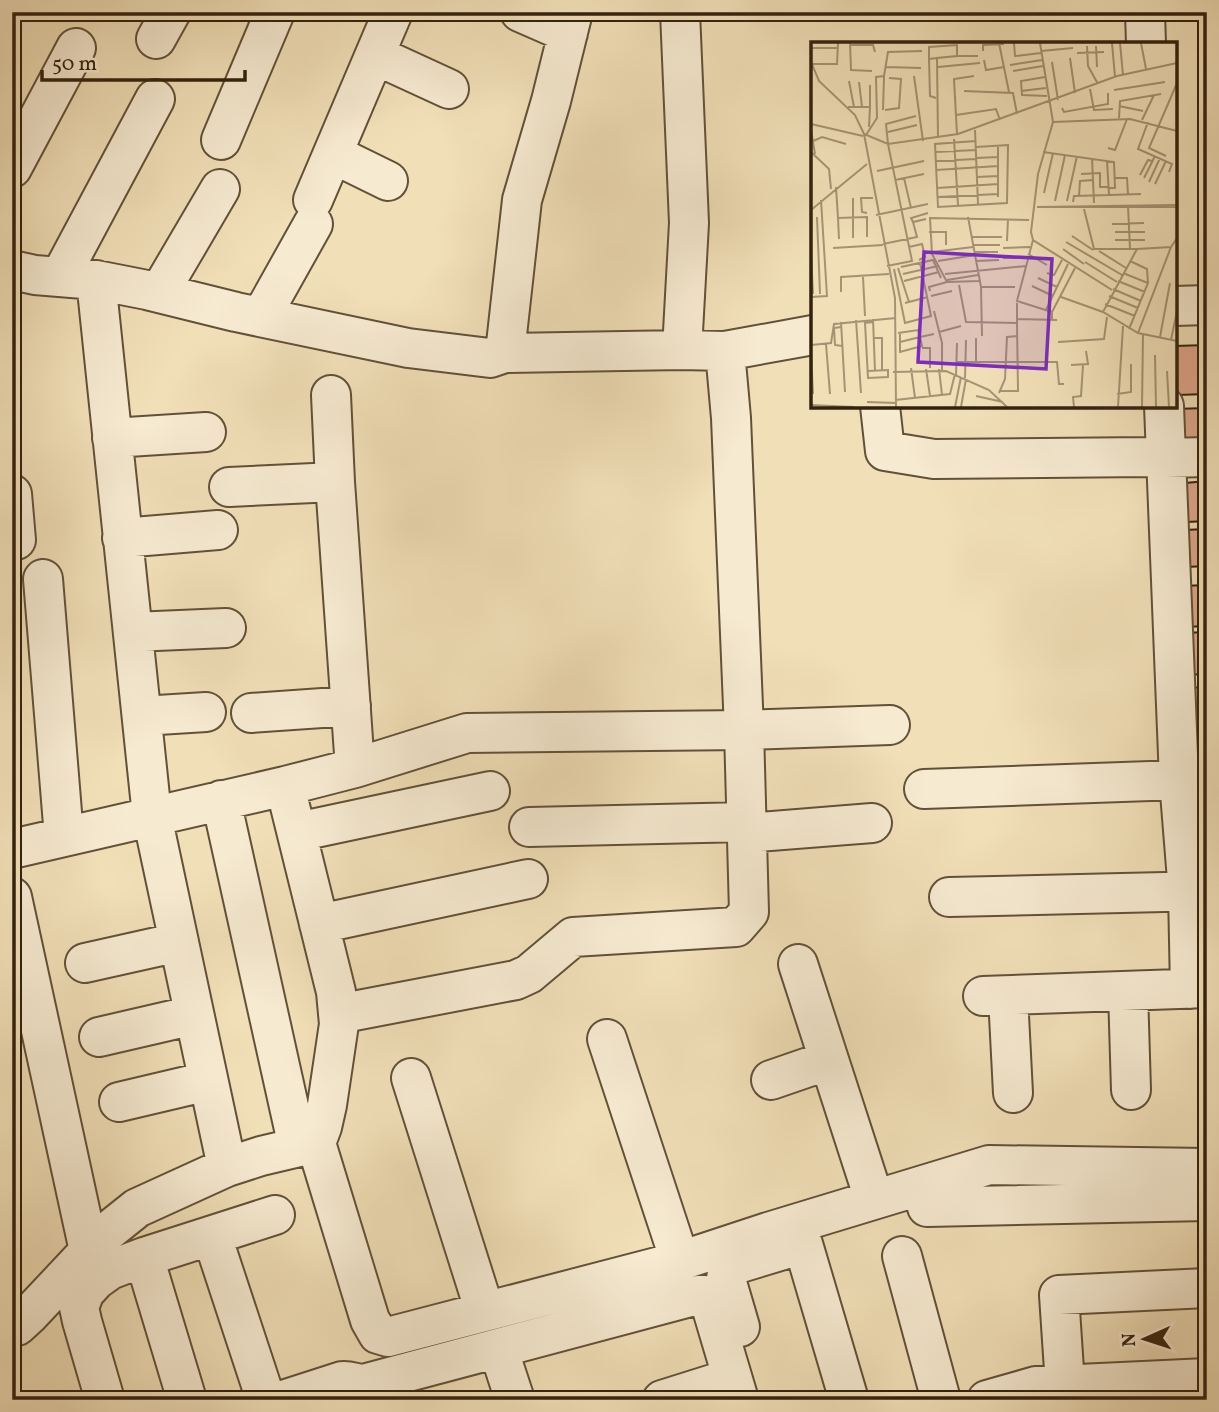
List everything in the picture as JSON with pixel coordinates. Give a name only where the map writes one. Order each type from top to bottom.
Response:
[{"type":"street","points":[[221,140],[275,12]]},
{"type":"street","points":[[261,317],[313,212],[333,154],[393,12]]},
{"type":"street","points":[[505,354],[522,200],[551,101],[570,22],[520,12]]},
{"type":"street","points":[[680,12],[689,223],[682,350]]},
{"type":"street","points":[[1144,12],[1146,42]]},
{"type":"street","points":[[12,168],[76,48]]},
{"type":"street","points":[[375,55],[449,89]]},
{"type":"street","points":[[155,99],[78,279],[112,438],[152,816],[227,1167]]},
{"type":"street","points":[[333,154],[388,181]]},
{"type":"street","points":[[159,293],[220,189]]},
{"type":"street","points":[[12,270],[159,293],[408,348],[490,358],[505,354],[725,351],[811,335]]},
{"type":"street","points":[[1177,306],[1207,305]]},
{"type":"street","points":[[338,1014],[516,980],[529,974],[573,937],[736,927],[749,912],[731,418],[725,351]]},
{"type":"street","points":[[331,394],[355,768]]},
{"type":"street","points":[[880,408],[885,451],[934,459],[1207,457]]},
{"type":"street","points":[[1013,1093],[996,996],[1198,988],[1197,892],[1179,780],[1164,408]]},
{"type":"street","points":[[112,438],[206,432]]},
{"type":"street","points":[[229,488],[335,481]]},
{"type":"street","points":[[12,494],[16,540]]},
{"type":"street","points":[[122,538],[218,530]]},
{"type":"street","points":[[43,579],[64,837]]},
{"type":"street","points":[[133,632],[226,628]]},
{"type":"street","points":[[251,713],[351,706]]},
{"type":"street","points":[[142,716],[206,712]]},
{"type":"street","points":[[12,849],[285,786],[355,768],[467,733],[744,730],[890,725]]},
{"type":"street","points":[[923,789],[1179,780]]},
{"type":"street","points":[[12,1327],[29,1315],[107,1232],[137,1208],[227,1167],[307,1145],[322,1127],[339,1024],[336,992],[285,786]]},
{"type":"street","points":[[296,832],[490,791]]},
{"type":"street","points":[[221,800],[307,1145],[370,1321],[378,1334],[388,1337],[680,1261],[989,1165],[1207,1168]]},
{"type":"street","points":[[529,827],[747,827],[872,823]]},
{"type":"street","points":[[319,924],[528,879]]},
{"type":"street","points":[[949,897],[1197,892]]},
{"type":"street","points":[[12,897],[89,1251]]},
{"type":"street","points":[[85,962],[179,942]]},
{"type":"street","points":[[798,964],[874,1199]]},
{"type":"street","points":[[1128,991],[1131,1090]]},
{"type":"street","points":[[99,1037],[194,1015]]},
{"type":"street","points":[[607,1039],[680,1261]]},
{"type":"street","points":[[771,1080],[829,1060]]},
{"type":"street","points":[[411,1078],[485,1312]]},
{"type":"street","points":[[119,1102],[208,1081]]},
{"type":"street","points":[[927,1207],[1207,1200]]},
{"type":"street","points":[[105,1400],[79,1307],[85,1292],[96,1280],[110,1270],[144,1257],[275,1215]]},
{"type":"street","points":[[212,1236],[266,1400]]},
{"type":"street","points":[[745,1393],[727,1272],[737,1264],[803,1244],[849,1400]]},
{"type":"street","points":[[902,1256],[941,1400]]},
{"type":"street","points":[[144,1257],[187,1400]]},
{"type":"street","points":[[1047,1390],[1059,1295],[1207,1288]]},
{"type":"street","points":[[283,1400],[341,1391],[349,1381],[358,1384],[424,1384],[498,1348],[698,1295],[709,1299],[745,1393]]},
{"type":"street","points":[[498,1348],[515,1400]]},
{"type":"street","points":[[987,1400],[1047,1390],[1207,1378]]},
{"type":"street","points":[[662,1400],[745,1393]]},
{"type":"building","points":[[1207,345],[1207,394],[1177,395],[1177,346]]},
{"type":"building","points":[[1207,408],[1207,439],[1176,441],[1174,409]]},
{"type":"building","points":[[1207,481],[1207,521],[1187,522],[1185,483]]},
{"type":"building","points":[[1207,529],[1207,566],[1186,567],[1184,530]]},
{"type":"building","points":[[1207,585],[1207,626],[1184,627],[1182,586]]},
{"type":"building","points":[[1207,632],[1207,674],[1184,675],[1183,633]]},
{"type":"building","points":[[1207,687],[1207,730],[1187,731],[1186,688]]},
{"type":"building","points":[[1207,794],[1207,832],[1199,833],[1197,795]]}]
